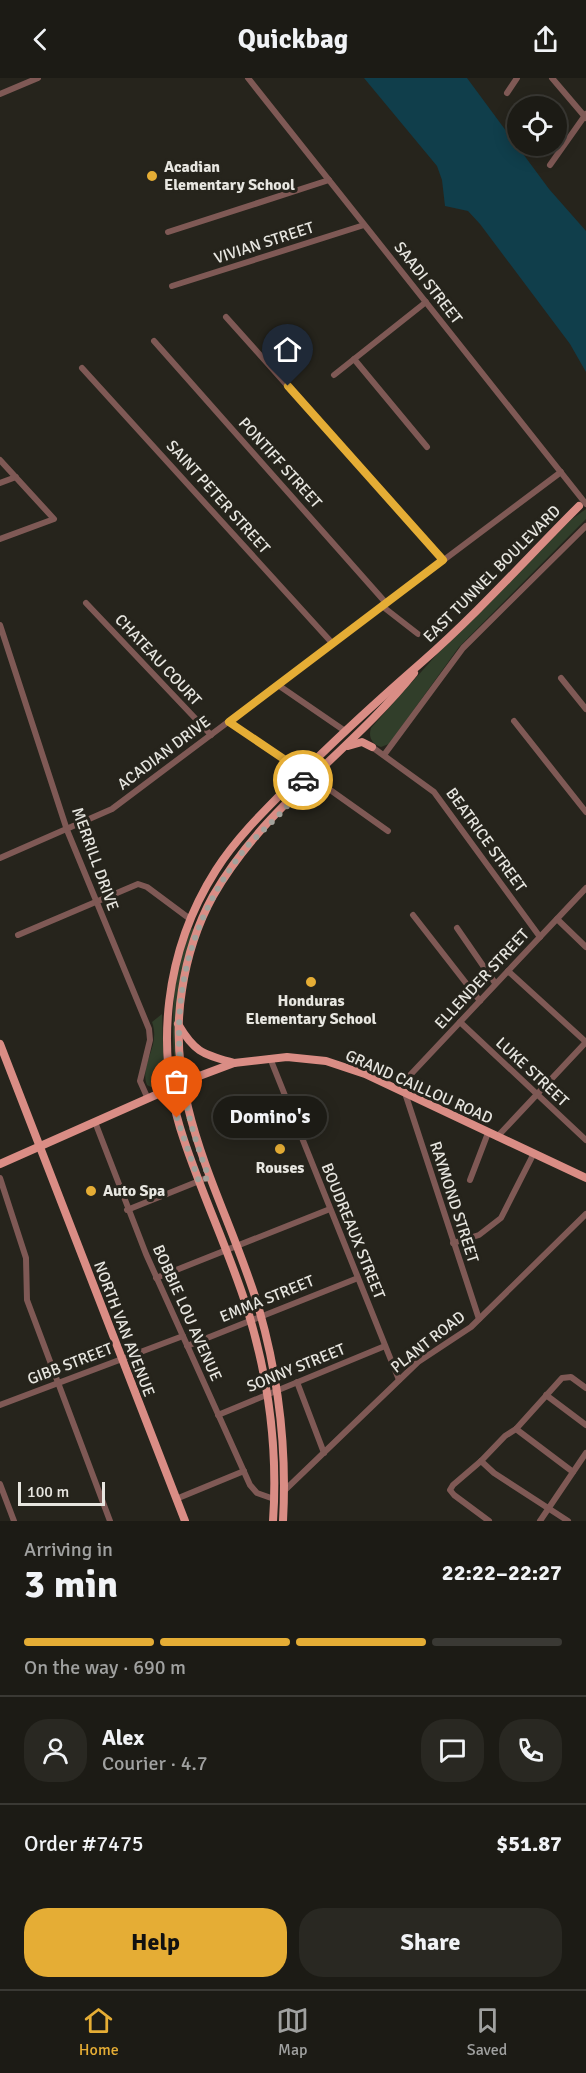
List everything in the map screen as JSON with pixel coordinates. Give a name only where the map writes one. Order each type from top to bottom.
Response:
[{"type":"main road","name":"EAST TUNNEL BOULEVARD","points":[[273,1521],[272,1430],[250,1320],[182,1136],[170,1089],[166,1047],[168,1007],[177,956],[190,919],[206,885],[229,851],[316,759],[424,660],[583,505]]},
{"type":"main road","name":"EAST TUNNEL BOULEVARD","points":[[283,1521],[285,1490],[282,1425],[277,1390],[260,1316],[237,1246],[209,1177],[188,1114],[181,1084],[178,1024],[190,955],[213,897],[245,848],[312,777],[370,721],[424,660]]},
{"type":"main road","points":[[370,721],[366,732],[372,747]]},
{"type":"main road","points":[[341,750],[358,742],[372,747]]},
{"type":"main road","points":[[312,777],[316,759]]},
{"type":"main road","points":[[297,793],[303,783],[303,772]]},
{"type":"main road","points":[[178,1024],[196,1049],[211,1058],[234,1063]]},
{"type":"main road","name":"NORTH VAN AVENUE","points":[[0,1044],[185,1521]]},
{"type":"main road","name":"GRAND CAILLOU ROAD","points":[[0,1164],[234,1063],[287,1057],[327,1061],[358,1071],[586,1178]]},
{"type":"street","points":[[0,94],[38,78]]},
{"type":"street","name":"SAADI STREET","points":[[248,78],[561,472],[583,505]]},
{"type":"street","points":[[507,93],[518,78]]},
{"type":"street","points":[[550,165],[586,116],[552,78]]},
{"type":"street","points":[[168,232],[329,180]]},
{"type":"street","name":"VIVIAN STREET","points":[[172,286],[364,225]]},
{"type":"street","points":[[334,375],[426,302]]},
{"type":"street","points":[[226,317],[443,560]]},
{"type":"street","name":"PONTIFF STREET","points":[[154,341],[384,605],[418,634]]},
{"type":"street","points":[[354,359],[427,447]]},
{"type":"street","name":"SAINT PETER STREET","points":[[82,368],[333,644]]},
{"type":"street","points":[[0,460],[54,519],[0,539]]},
{"type":"street","name":"ACADIAN DRIVE","points":[[0,858],[112,809],[561,472]]},
{"type":"street","points":[[0,483],[16,477]]},
{"type":"street","points":[[384,755],[463,648],[586,526]]},
{"type":"street","name":"CHATEAU COURT","points":[[86,603],[211,735]]},
{"type":"street","name":"MERRILL DRIVE","points":[[0,625],[68,830],[95,902],[149,1029],[150,1041],[140,1081],[148,1099]]},
{"type":"street","points":[[561,678],[586,709]]},
{"type":"street","points":[[278,685],[345,731]]},
{"type":"street","points":[[514,721],[586,812]]},
{"type":"street","points":[[229,722],[303,772]]},
{"type":"street","name":"BEATRICE STREET","points":[[372,747],[434,792],[540,937]]},
{"type":"street","points":[[312,777],[388,831]]},
{"type":"street","points":[[18,935],[142,884],[190,919]]},
{"type":"street","name":"ELLENDER STREET","points":[[397,1089],[586,888]]},
{"type":"street","points":[[413,915],[480,1001]]},
{"type":"street","points":[[557,919],[586,947]]},
{"type":"street","points":[[457,928],[495,983]]},
{"type":"street","points":[[497,1137],[586,1042],[508,970]]},
{"type":"street","name":"LUKE STREET","points":[[460,1022],[586,1140]]},
{"type":"street","name":"BOUDREAUX STREET","points":[[270,1058],[399,1380]]},
{"type":"street","name":"RAYMOND STREET","points":[[405,1093],[479,1319]]},
{"type":"street","name":"BOBBIE LOU AVENUE","points":[[95,1122],[127,1210],[244,1472],[253,1490],[274,1499]]},
{"type":"street","points":[[470,1180],[488,1133]]},
{"type":"street","points":[[453,1243],[479,1235],[501,1218],[533,1155]]},
{"type":"street","points":[[127,1210],[209,1177]]},
{"type":"street","points":[[0,1178],[26,1258],[27,1300],[110,1521]]},
{"type":"street","points":[[156,1278],[330,1209]]},
{"type":"street","name":"PLANT ROAD","points":[[285,1490],[418,1362],[479,1319],[586,1214]]},
{"type":"street","name":"EMMA STREET","points":[[187,1346],[358,1278]]},
{"type":"street","name":"GIBB STREET","points":[[0,1405],[183,1336]]},
{"type":"street","name":"SONNY STREET","points":[[218,1415],[385,1346]]},
{"type":"street","points":[[489,1521],[463,1503],[450,1490],[504,1436],[516,1429],[566,1376],[586,1388]]},
{"type":"street","points":[[297,1382],[324,1453]]},
{"type":"street","points":[[546,1395],[586,1425]]},
{"type":"street","points":[[516,1429],[573,1472]]},
{"type":"street","points":[[540,1521],[585,1458]]},
{"type":"street","points":[[481,1461],[568,1521]]},
{"type":"street","points":[[176,1499],[244,1472]]},
{"type":"street","points":[[0,1484],[14,1521]]},
{"type":"green space","points":[[586,509],[586,519],[459,647],[389,744],[381,747],[375,744],[370,737],[371,728],[447,643],[572,519]]},
{"type":"green space","points":[[192,928],[194,930],[177,1008],[177,1074],[173,1041],[176,977],[185,940]]},
{"type":"green space","points":[[162,1014],[164,1075],[158,1084],[151,1087],[147,1085],[145,1077],[154,1039],[152,1022]]},
{"type":"water","points":[[364,78],[467,78],[507,132],[507,156],[525,156],[549,189],[586,231],[586,372],[570,344],[480,224],[468,211],[445,206],[442,180],[437,166]]},
{"type":"way so far","points":[[177,1118],[199,1182],[209,1177],[188,1114],[178,1062],[177,1035],[184,975],[202,918],[213,897],[245,848],[297,793],[303,780]]},
{"type":"place","name":"Acadian Elementary School","points":[[152,176]]},
{"type":"place","name":"Honduras Elementary School","points":[[311,982]]},
{"type":"place","name":"Domino's","points":[[177,1118]]},
{"type":"place","name":"Rouses","points":[[280,1149]]},
{"type":"place","name":"Auto Spa","points":[[91,1191]]},
{"type":"route","points":[[288,386],[443,560],[229,722],[303,772],[303,780]]}]
